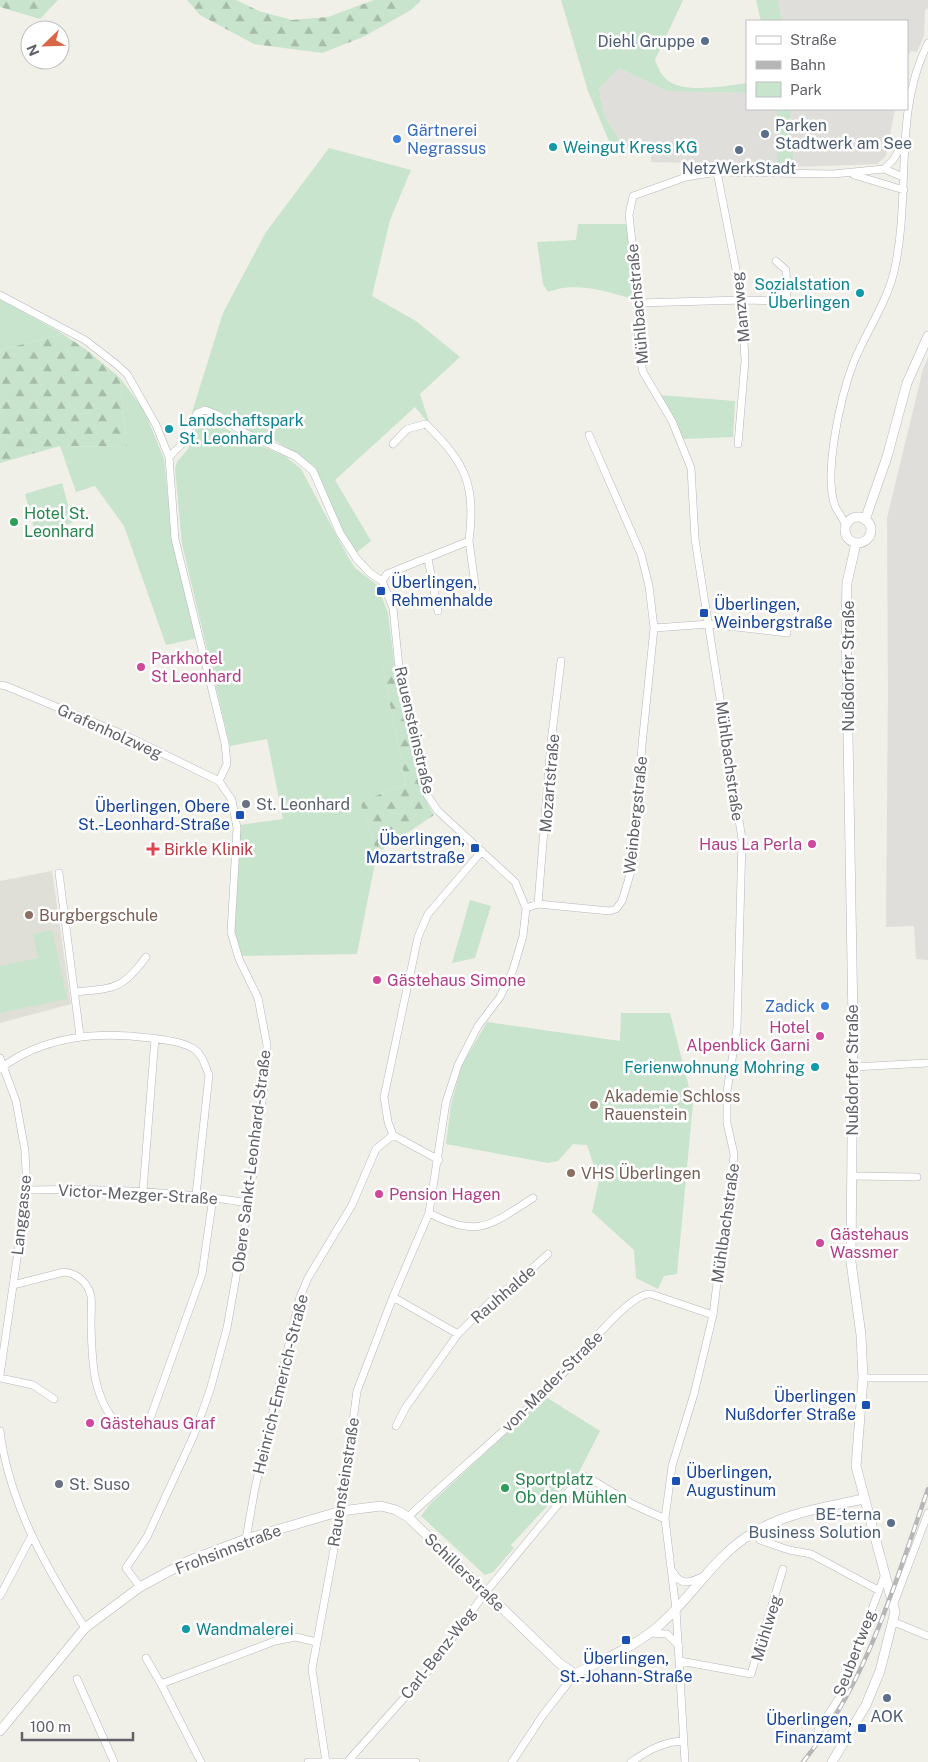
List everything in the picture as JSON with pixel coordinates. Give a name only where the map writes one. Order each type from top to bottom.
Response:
[{"type":"street","points":[[846,525],[854,518],[865,520],[871,529],[867,540],[856,543],[847,536],[846,525],[835,506],[832,488],[834,436],[853,366],[885,299],[895,268],[904,190],[904,142],[916,72],[928,43]]},
{"type":"street","points":[[884,169],[893,160],[904,142]]},
{"type":"street","points":[[717,172],[851,174],[884,169],[903,177]]},
{"type":"street","name":"Mühlbachstraße","points":[[685,1762],[676,1609],[665,1519],[672,1466],[694,1394],[713,1315],[729,1206],[734,1154],[727,1123],[727,1092],[737,1028],[742,839],[710,624],[695,539],[691,468],[672,421],[643,372],[638,349],[639,303],[629,215],[633,196],[686,177],[717,172]]},
{"type":"street","name":"Manzweg","points":[[717,172],[742,300],[745,361],[738,444]]},
{"type":"street","points":[[851,174],[904,190]]},
{"type":"street","points":[[776,261],[786,270],[787,301]]},
{"type":"street","points":[[0,294],[85,340],[127,374],[156,425],[169,457],[175,539],[226,742],[227,764],[219,781]]},
{"type":"street","points":[[639,303],[742,300],[831,302]]},
{"type":"street","points":[[865,520],[887,457],[907,383],[928,336]]},
{"type":"street","name":"Rauensteinstraße","points":[[169,457],[181,445],[197,413],[205,410],[218,415],[243,432],[295,456],[313,471],[340,533],[356,558],[370,573],[382,581],[393,608],[400,677],[427,795],[438,811],[515,882],[526,908],[523,936],[513,970],[500,997],[478,1026],[458,1065],[446,1102],[439,1160],[429,1213],[393,1297],[357,1391],[341,1511],[312,1670],[326,1762]]},
{"type":"street","points":[[393,444],[407,429],[426,424],[457,458],[468,484],[472,508],[469,542],[476,592]]},
{"type":"street","name":"Weinbergstraße","points":[[526,908],[538,904],[609,911],[616,909],[622,901],[633,865],[642,745],[654,628],[641,554],[589,435]]},
{"type":"street","points":[[382,581],[387,574],[469,542]]},
{"type":"street","name":"Nußdorfer Straße","points":[[856,543],[848,582],[846,620],[853,1067],[851,1262],[861,1335],[862,1378],[856,1466],[863,1498],[894,1603]]},
{"type":"street","points":[[428,559],[438,610]]},
{"type":"street","points":[[654,628],[710,624],[787,633]]},
{"type":"street","name":"Mozartstraße","points":[[538,904],[551,742],[561,661]]},
{"type":"street","name":"Grafenholzweg","points":[[0,685],[122,734],[219,781]]},
{"type":"street","name":"Obere Sankt-Leonhard-Straße","points":[[140,1587],[126,1568],[147,1537],[194,1436],[210,1390],[227,1328],[249,1203],[265,1078],[267,1045],[258,998],[239,959],[231,932],[237,828],[232,800],[219,781]]},
{"type":"street","points":[[439,1160],[393,1135],[388,1122],[384,1096],[418,937],[428,914],[482,851]]},
{"type":"street","points":[[59,873],[76,992],[80,1036]]},
{"type":"street","points":[[76,992],[118,987],[129,978],[146,957]]},
{"type":"street","points":[[2,1068],[40,1048],[80,1036],[118,1034],[154,1038],[180,1043],[195,1050],[203,1059],[208,1075],[196,1195]]},
{"type":"street","points":[[143,1191],[154,1038]]},
{"type":"street","name":"Langgasse","points":[[0,1058],[2,1068],[16,1102],[25,1151],[27,1190],[0,1377],[33,1385],[54,1399]]},
{"type":"street","points":[[853,1067],[928,1064]]},
{"type":"street","name":"Heinrich-Emerich-Straße","points":[[246,1539],[255,1488],[300,1297],[308,1278],[352,1205],[376,1149],[393,1135]]},
{"type":"street","points":[[852,1176],[917,1177]]},
{"type":"street","name":"Victor-Mezger-Straße","points":[[27,1190],[94,1188],[196,1195],[249,1203]]},
{"type":"street","points":[[13,1285],[64,1272],[72,1272],[83,1280],[91,1295],[92,1355],[101,1402],[118,1424],[138,1427],[151,1416],[202,1274],[213,1197]]},
{"type":"street","points":[[429,1213],[451,1224],[473,1228],[492,1224],[533,1198]]},
{"type":"street","name":"Rauhhalde","points":[[396,1426],[406,1407],[458,1334],[496,1296],[514,1286],[548,1254]]},
{"type":"street","name":"von-Mader-Straße","points":[[408,1517],[526,1411],[553,1385],[612,1320],[643,1295],[651,1294],[713,1315]]},
{"type":"street","name":"Rauhhalde","points":[[393,1297],[458,1334]]},
{"type":"street","points":[[862,1378],[928,1378]]},
{"type":"street","points":[[0,1431],[2,1464],[18,1505],[48,1567],[85,1628]]},
{"type":"street","name":"Carl-Benz-Weg","points":[[348,1761],[429,1670],[485,1593],[584,1476],[632,1504],[665,1519]]},
{"type":"street","points":[[512,1762],[543,1715],[575,1674],[649,1633],[676,1609],[736,1545],[762,1528],[786,1518],[863,1498]]},
{"type":"street","name":"Schillerstraße","points":[[341,1511],[381,1506],[396,1510],[408,1517],[559,1663],[575,1674]]},
{"type":"street","name":"Frohsinnstraße","points":[[0,1730],[85,1628],[140,1587],[188,1561],[246,1539],[341,1511]]},
{"type":"street","points":[[832,1762],[866,1705],[880,1671],[894,1622],[894,1603],[928,1513]]},
{"type":"street","points":[[0,1596],[32,1534]]},
{"type":"street","points":[[760,1540],[789,1550],[811,1554],[878,1590]]},
{"type":"street","points":[[671,1567],[676,1578],[684,1582],[690,1583],[706,1575]]},
{"type":"street","name":"Mühlweg","points":[[680,1661],[751,1674],[783,1569]]},
{"type":"street","name":"Seubertweg","points":[[818,1730],[839,1698],[885,1574]]},
{"type":"street","points":[[894,1622],[928,1636]]},
{"type":"street","points":[[649,1633],[667,1634],[679,1646]]},
{"type":"street","points":[[161,1684],[275,1641],[296,1637],[316,1642]]},
{"type":"street","points":[[146,1658],[201,1762]]},
{"type":"street","points":[[77,1679],[114,1762]]},
{"type":"street","points":[[631,1762],[646,1751],[667,1743],[684,1741]]},
{"type":"street","points":[[308,1762],[416,1762]]},
{"type":"shaded area","points":[[778,0],[928,0],[928,8],[925,10],[924,36],[917,52],[911,51],[908,56],[908,20],[782,20]]},
{"type":"shaded area","points":[[619,68],[667,91],[746,93],[746,110],[777,110],[777,165],[651,162],[651,148],[624,147],[604,115],[599,89]]},
{"type":"shaded area","points":[[790,110],[895,110],[886,156],[877,164],[794,167]]},
{"type":"shaded area","points":[[928,357],[928,960],[916,959],[914,926],[886,927],[887,518],[923,369]]},
{"type":"shaded area","name":"Burgbergschule","points":[[52,871],[71,1004],[0,1023],[0,881]]},
{"type":"green space","points":[[0,0],[58,0],[40,19],[0,7]]},
{"type":"green space","points":[[187,0],[236,0],[259,11],[292,20],[328,17],[374,0],[421,0],[411,10],[363,37],[322,53],[254,44],[200,15]]},
{"type":"green space","points":[[561,0],[683,0],[655,60],[663,75],[667,80],[677,85],[697,88],[746,83],[746,93],[667,91],[619,68],[599,89],[604,115],[624,147],[611,146],[588,91]]},
{"type":"green space","points":[[756,0],[778,0],[782,20],[761,20]]},
{"type":"green space","points":[[777,110],[790,110],[794,167],[777,165]]},
{"type":"green space","points":[[329,148],[411,170],[390,220],[372,296],[416,321],[460,357],[420,394],[430,425],[415,407],[335,480],[371,541],[356,553],[344,536],[314,466],[276,441],[243,429],[214,409],[202,406],[192,412],[223,313],[266,232]]},
{"type":"green space","points":[[578,224],[627,224],[633,299],[601,290],[580,287],[569,287],[548,292],[543,284],[537,242],[576,240]]},
{"type":"green space","points":[[0,299],[63,334],[0,350]]},
{"type":"green space","points":[[63,334],[88,351],[120,378],[127,447],[60,446],[0,463],[0,350]]},
{"type":"green space","points":[[120,378],[144,410],[164,459],[172,535],[198,638],[166,645],[124,526],[95,486],[76,492],[60,446],[127,447]]},
{"type":"green space","points":[[659,395],[735,401],[733,437],[683,439]]},
{"type":"green space","points":[[199,419],[211,419],[240,437],[285,456],[301,469],[347,555],[355,568],[377,585],[388,613],[394,662],[382,665],[406,784],[360,802],[377,853],[357,954],[242,956],[234,930],[240,825],[283,819],[267,739],[230,746],[182,544],[175,468],[177,462],[188,449]]},
{"type":"green space","points":[[62,483],[73,523],[35,532],[25,494]]},
{"type":"green space","points":[[394,662],[422,793],[434,815],[377,853],[360,802],[406,784],[382,665]]},
{"type":"green space","points":[[470,900],[491,906],[475,958],[452,963]]},
{"type":"green space","points":[[52,930],[67,999],[0,1013],[0,966],[38,958],[33,934]]},
{"type":"green space","points":[[621,1013],[670,1013],[693,1103],[677,1274],[664,1276],[658,1289],[636,1278],[634,1250],[592,1212],[599,1181],[587,1145],[573,1144],[558,1161],[548,1163],[446,1144],[451,1104],[462,1065],[487,1022],[620,1041]]},
{"type":"green space","name":"Sportplatz Ob den Mühlen","points":[[546,1397],[600,1431],[579,1472],[511,1545],[514,1548],[493,1572],[485,1575],[421,1516],[430,1504]]},
{"type":"railway","points":[[803,1762],[845,1699],[862,1666],[891,1596],[928,1489]]},
{"type":"place","name":"Diehl Gruppe","points":[[705,41]]},
{"type":"place","name":"Parken Stadtwerk am See","points":[[765,134]]},
{"type":"place","name":"Gärtnerei Negrassus","points":[[397,139]]},
{"type":"place","name":"Weingut Kress KG","points":[[553,147]]},
{"type":"place","name":"NetzWerkStadt","points":[[739,150]]},
{"type":"place","name":"Sozialstation Überlingen","points":[[860,293]]},
{"type":"place","name":"Landschaftspark St. Leonhard","points":[[169,429]]},
{"type":"place","name":"Hotel St. Leonhard","points":[[14,522]]},
{"type":"place","name":"Überlingen, Rehmenhalde","points":[[381,591]]},
{"type":"place","name":"Überlingen, Weinbergstraße","points":[[704,613]]},
{"type":"place","name":"Parkhotel St Leonhard","points":[[141,667]]},
{"type":"place","name":"St. Leonhard","points":[[246,804]]},
{"type":"place","name":"Überlingen, Obere St.-Leonhard-Straße","points":[[240,815]]},
{"type":"place","name":"Haus La Perla","points":[[812,844]]},
{"type":"place","name":"Überlingen, Mozartstraße","points":[[475,848]]},
{"type":"place","name":"Birkle Klinik","points":[[153,849]]},
{"type":"place","name":"Burgbergschule","points":[[29,915]]},
{"type":"place","name":"Gästehaus Simone","points":[[377,980]]},
{"type":"place","name":"Zadick","points":[[825,1006]]},
{"type":"place","name":"Hotel Alpenblick Garni","points":[[820,1036]]},
{"type":"place","name":"Ferienwohnung Mohring","points":[[815,1067]]},
{"type":"place","name":"Akademie Schloss Rauenstein","points":[[594,1105]]},
{"type":"place","name":"VHS Überlingen","points":[[571,1173]]},
{"type":"place","name":"Pension Hagen","points":[[379,1194]]},
{"type":"place","name":"Gästehaus Wassmer","points":[[820,1243]]},
{"type":"place","name":"Überlingen Nußdorfer Straße","points":[[866,1405]]},
{"type":"place","name":"Gästehaus Graf","points":[[90,1423]]},
{"type":"place","name":"Überlingen, Augustinum","points":[[676,1481]]},
{"type":"place","name":"St. Suso","points":[[59,1484]]},
{"type":"place","name":"Sportplatz Ob den Mühlen","points":[[505,1488]]},
{"type":"place","name":"BE-terna Business Solution","points":[[891,1523]]},
{"type":"place","name":"Wandmalerei","points":[[186,1629]]},
{"type":"place","name":"Überlingen, St.-Johann-Straße","points":[[626,1640]]},
{"type":"place","name":"AOK","points":[[887,1698]]},
{"type":"place","name":"Überlingen, Finanzamt","points":[[862,1728]]}]
